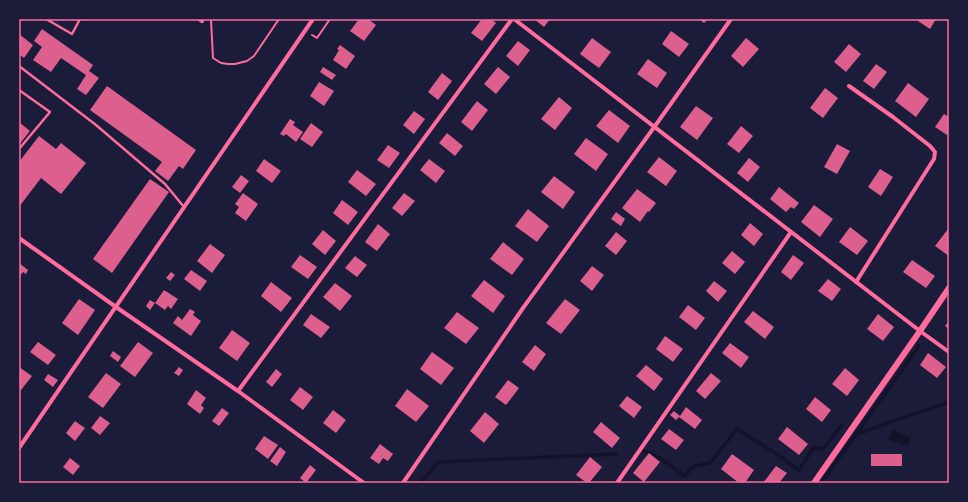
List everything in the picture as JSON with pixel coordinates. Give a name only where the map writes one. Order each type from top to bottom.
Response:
[{"type":"street","points":[[19,448],[313,19]]},
{"type":"street","points":[[238,391],[513,19],[949,352]]},
{"type":"street","points":[[403,483],[523,308],[731,19]]},
{"type":"street","points":[[849,86],[893,117],[930,146],[935,152],[934,159],[856,282]]},
{"type":"street","points":[[617,483],[791,232]]},
{"type":"street","points":[[19,238],[238,391],[364,483]]},
{"type":"street","points":[[814,483],[949,288]]},
{"type":"lane","points":[[46,19],[72,34],[80,19]]},
{"type":"lane","points":[[198,19],[202,22],[204,19]]},
{"type":"lane","points":[[19,66],[96,125],[165,184],[184,207]]},
{"type":"lane","points":[[19,90],[50,112],[19,149]]},
{"type":"path","points":[[211,19],[213,58],[221,63],[235,64],[247,61],[254,56],[279,19]]},
{"type":"shaded area","points":[[893,429],[910,438],[908,446],[888,439]]},
{"type":"building","points":[[359,19],[368,19],[376,25],[364,41],[350,31]]},
{"type":"building","points":[[482,19],[491,19],[496,23],[482,41],[471,33]]},
{"type":"building","points":[[534,19],[550,19],[544,27]]},
{"type":"building","points":[[699,19],[708,19],[704,23]]},
{"type":"building","points":[[919,19],[936,19],[930,29],[918,21]]},
{"type":"building","points":[[42,29],[93,65],[89,71],[99,78],[86,95],[77,89],[86,75],[61,58],[51,72],[33,60],[42,47],[34,41]]},
{"type":"building","points":[[671,31],[689,44],[679,57],[662,44]]},
{"type":"building","points":[[19,34],[33,45],[24,58],[19,54]]},
{"type":"building","points":[[592,38],[611,52],[599,68],[580,54]]},
{"type":"building","points":[[746,38],[759,49],[743,67],[731,56]]},
{"type":"building","points":[[518,41],[530,50],[518,66],[506,56]]},
{"type":"building","points":[[849,44],[861,54],[846,72],[834,62]]},
{"type":"building","points":[[340,45],[355,56],[346,69],[333,60],[339,50],[337,49]]},
{"type":"building","points":[[648,59],[667,73],[657,88],[637,74]]},
{"type":"building","points":[[876,64],[887,72],[874,89],[863,81]]},
{"type":"building","points":[[323,67],[336,75],[332,80],[320,72]]},
{"type":"building","points":[[498,67],[510,77],[496,94],[484,84]]},
{"type":"building","points":[[442,73],[452,81],[438,100],[428,92]]},
{"type":"building","points":[[319,82],[334,91],[324,106],[310,96]]},
{"type":"building","points":[[908,83],[929,99],[916,117],[895,101]]},
{"type":"building","points":[[107,86],[196,150],[183,169],[179,166],[168,181],[155,171],[162,162],[90,110]]},
{"type":"building","points":[[825,88],[838,98],[823,118],[810,108]]},
{"type":"building","points":[[559,97],[572,108],[555,130],[541,119]]},
{"type":"building","points":[[477,101],[488,110],[472,131],[461,122]]},
{"type":"building","points":[[696,106],[713,118],[697,140],[680,127]]},
{"type":"building","points":[[609,110],[630,126],[618,143],[596,126]]},
{"type":"building","points":[[414,111],[425,119],[414,134],[403,125]]},
{"type":"building","points":[[944,114],[949,117],[949,132],[947,135],[935,127]]},
{"type":"building","points":[[290,119],[295,122],[293,125],[303,132],[296,142],[286,134],[284,136],[280,134]]},
{"type":"building","points":[[19,122],[30,131],[19,145]]},
{"type":"building","points":[[311,123],[323,132],[312,147],[300,139]]},
{"type":"building","points":[[741,126],[753,136],[739,153],[727,144]]},
{"type":"building","points":[[447,133],[463,146],[455,156],[439,143]]},
{"type":"building","points":[[39,136],[56,149],[61,143],[86,163],[61,194],[41,178],[19,207],[19,162]]},
{"type":"building","points":[[586,138],[608,154],[596,171],[574,154]]},
{"type":"building","points":[[837,144],[850,151],[837,174],[824,167]]},
{"type":"building","points":[[388,145],[400,153],[389,168],[377,160]]},
{"type":"building","points":[[659,157],[677,171],[666,186],[647,172]]},
{"type":"building","points":[[749,158],[760,167],[748,182],[737,173]]},
{"type":"building","points":[[264,159],[281,171],[272,183],[256,171]]},
{"type":"building","points":[[429,159],[445,171],[436,183],[420,170]]},
{"type":"building","points":[[880,169],[893,177],[881,196],[868,187]]},
{"type":"building","points":[[357,170],[376,184],[366,196],[348,182]]},
{"type":"building","points":[[241,175],[249,181],[240,193],[232,187]]},
{"type":"building","points":[[554,176],[575,192],[563,209],[541,192]]},
{"type":"building","points":[[150,179],[169,192],[112,273],[93,259]]},
{"type":"building","points":[[779,187],[799,203],[794,209],[791,207],[786,212],[770,199]]},
{"type":"building","points":[[637,189],[656,203],[640,222],[622,208]]},
{"type":"building","points":[[243,193],[258,204],[246,221],[235,213],[239,207],[235,204]]},
{"type":"building","points":[[404,193],[415,201],[402,216],[392,208]]},
{"type":"building","points":[[342,200],[358,212],[348,225],[333,213]]},
{"type":"building","points":[[814,205],[833,219],[820,237],[801,222]]},
{"type":"building","points":[[528,209],[549,226],[537,242],[515,226]]},
{"type":"building","points":[[616,212],[625,219],[621,226],[611,219]]},
{"type":"building","points":[[750,223],[763,234],[754,246],[741,235]]},
{"type":"building","points":[[378,224],[390,234],[377,251],[365,242]]},
{"type":"building","points":[[850,227],[868,241],[857,255],[839,242]]},
{"type":"building","points":[[948,229],[949,230],[949,256],[935,246]]},
{"type":"building","points":[[323,230],[336,241],[325,255],[312,244]]},
{"type":"building","points":[[616,232],[627,241],[616,255],[605,246]]},
{"type":"building","points":[[503,242],[524,259],[512,275],[490,259]]},
{"type":"building","points":[[210,244],[225,255],[212,273],[197,261]]},
{"type":"building","points":[[732,251],[745,262],[735,274],[722,263]]},
{"type":"building","points":[[300,255],[317,267],[308,279],[291,267]]},
{"type":"building","points":[[793,255],[804,263],[791,280],[781,272]]},
{"type":"building","points":[[355,256],[367,265],[357,277],[345,268]]},
{"type":"building","points":[[912,260],[935,276],[926,288],[903,272]]},
{"type":"building","points":[[19,263],[28,270],[26,274],[23,272],[19,277]]},
{"type":"building","points":[[592,266],[604,275],[592,291],[580,281]]},
{"type":"building","points":[[191,270],[207,281],[200,291],[184,279]]},
{"type":"building","points":[[171,272],[175,275],[170,281],[166,278]]},
{"type":"building","points":[[828,279],[841,289],[832,301],[818,291]]},
{"type":"building","points":[[484,280],[505,296],[493,313],[471,296]]},
{"type":"building","points":[[714,281],[727,291],[718,302],[706,291]]},
{"type":"building","points":[[271,282],[292,298],[281,312],[261,296]]},
{"type":"building","points":[[335,283],[352,296],[340,311],[323,297]]},
{"type":"building","points":[[164,290],[178,299],[171,309],[168,306],[165,310],[155,303]]},
{"type":"building","points":[[79,299],[95,310],[78,335],[62,323]]},
{"type":"building","points":[[565,299],[580,310],[561,334],[546,323]]},
{"type":"building","points":[[150,300],[155,303],[150,310],[146,306]]},
{"type":"building","points":[[688,305],[705,318],[696,330],[679,317]]},
{"type":"building","points":[[190,309],[195,312],[193,315],[201,321],[191,336],[173,323],[178,316],[182,320]]},
{"type":"building","points":[[753,311],[774,327],[765,339],[744,322]]},
{"type":"building","points":[[457,312],[479,328],[466,344],[444,328]]},
{"type":"building","points":[[311,314],[330,327],[321,338],[303,325]]},
{"type":"building","points":[[878,314],[894,327],[883,341],[867,329]]},
{"type":"building","points":[[949,321],[949,329],[945,326]]},
{"type":"building","points":[[232,330],[250,343],[237,361],[219,348]]},
{"type":"building","points":[[665,336],[683,349],[673,362],[656,349]]},
{"type":"building","points":[[38,342],[56,355],[48,365],[30,352]]},
{"type":"building","points":[[138,342],[153,353],[135,377],[120,366]]},
{"type":"building","points":[[730,343],[749,357],[741,368],[722,353]]},
{"type":"building","points":[[535,345],[546,354],[534,371],[522,362]]},
{"type":"building","points":[[113,351],[121,357],[118,362],[110,356]]},
{"type":"building","points":[[432,352],[454,368],[441,385],[420,369]]},
{"type":"building","points":[[928,353],[946,367],[937,378],[920,365]]},
{"type":"building","points":[[646,365],[663,379],[654,391],[636,376]]},
{"type":"building","points":[[19,367],[32,376],[21,390],[19,388]]},
{"type":"building","points":[[179,367],[183,370],[179,376],[174,373]]},
{"type":"building","points":[[845,368],[859,380],[847,396],[832,384]]},
{"type":"building","points":[[276,369],[282,374],[272,387],[266,382]]},
{"type":"building","points":[[106,373],[121,384],[103,408],[88,397]]},
{"type":"building","points":[[711,373],[721,381],[705,399],[696,391]]},
{"type":"building","points":[[48,374],[58,380],[53,387],[44,380]]},
{"type":"building","points":[[508,380],[519,388],[506,405],[495,397]]},
{"type":"building","points":[[300,387],[313,397],[303,410],[290,400]]},
{"type":"building","points":[[407,389],[429,406],[416,422],[395,406]]},
{"type":"building","points":[[196,390],[206,398],[201,405],[204,408],[200,414],[187,404]]},
{"type":"building","points":[[627,396],[642,407],[634,418],[619,406]]},
{"type":"building","points":[[815,397],[831,410],[822,422],[806,409]]},
{"type":"building","points":[[686,407],[702,420],[695,429],[679,417],[676,420],[670,415],[674,411],[680,416]]},
{"type":"building","points":[[222,408],[229,413],[219,426],[212,421]]},
{"type":"building","points":[[333,410],[346,420],[336,433],[323,423]]},
{"type":"building","points":[[485,412],[499,424],[484,443],[470,431]]},
{"type":"building","points":[[100,416],[110,423],[100,435],[91,428]]},
{"type":"building","points":[[75,421],[85,428],[75,441],[66,433]]},
{"type":"building","points":[[601,422],[620,438],[612,448],[593,432]]},
{"type":"building","points":[[787,427],[808,444],[799,455],[778,439]]},
{"type":"building","points":[[669,429],[684,440],[676,450],[661,439]]},
{"type":"building","points":[[264,436],[278,445],[268,459],[255,449]]},
{"type":"building","points":[[380,444],[393,454],[388,461],[383,458],[379,464],[370,458]]},
{"type":"building","points":[[280,447],[286,452],[277,466],[270,461]]},
{"type":"building","points":[[649,453],[660,462],[644,482],[633,473]]},
{"type":"building","points":[[732,454],[754,470],[745,483],[739,483],[721,469]]},
{"type":"building","points":[[871,454],[902,454],[902,466],[871,466]]},
{"type":"building","points":[[590,457],[602,467],[589,483],[587,483],[576,475]]},
{"type":"building","points":[[70,458],[80,466],[73,475],[63,467]]},
{"type":"building","points":[[310,465],[316,470],[306,483],[300,478]]},
{"type":"building","points":[[776,466],[787,473],[779,483],[763,483]]},
{"type":"waterway","points":[[821,483],[919,346]]},
{"type":"waterway","points":[[857,434],[949,402]]},
{"type":"waterway","points":[[639,450],[640,449],[660,458],[685,476],[692,467],[710,463],[737,429],[777,454],[799,470],[813,448],[823,449],[842,425]]},
{"type":"waterway","points":[[421,483],[438,462],[616,454]]}]
